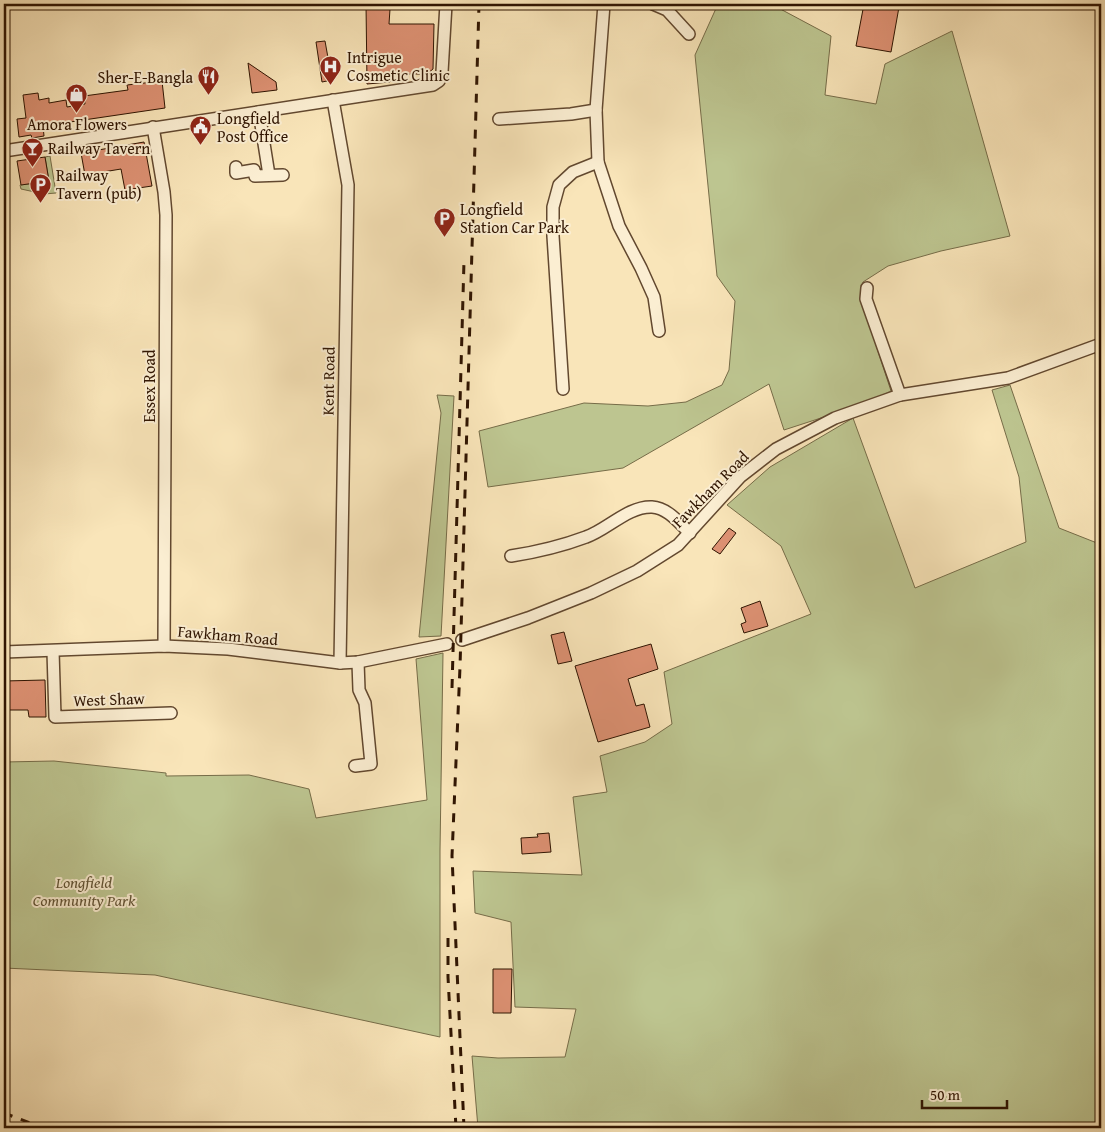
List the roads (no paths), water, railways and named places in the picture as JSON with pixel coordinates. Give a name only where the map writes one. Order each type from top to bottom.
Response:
[{"type":"street","points":[[4,151],[437,83],[442,72],[446,4]]},
{"type":"street","points":[[604,4],[596,110],[598,162],[619,226],[654,297],[659,330]]},
{"type":"street","points":[[652,4],[667,10],[689,34]]},
{"type":"street","name":"Kent Road","points":[[333,100],[348,185],[340,663]]},
{"type":"street","points":[[499,118],[572,114],[596,110]]},
{"type":"street","points":[[259,112],[268,175]]},
{"type":"street","name":"Essex Road","points":[[153,127],[166,215],[164,646]]},
{"type":"street","points":[[563,389],[553,236],[553,207],[559,185],[573,172],[598,162]]},
{"type":"street","points":[[236,167],[236,173],[254,170],[254,176],[283,175]]},
{"type":"street","points":[[867,288],[866,300],[900,395]]},
{"type":"street","name":"Fawkham Road","points":[[462,640],[528,618],[591,593],[637,571],[678,545],[740,477],[776,448],[835,418],[900,395],[1008,378],[1101,344]]},
{"type":"street","points":[[511,556],[540,552],[588,537],[627,514],[652,507],[663,510],[690,532]]},
{"type":"street","name":"Fawkham Road","points":[[4,652],[164,646],[228,649],[340,663],[358,662],[447,644]]},
{"type":"street","name":"West Shaw","points":[[53,651],[55,717],[171,713]]},
{"type":"street","points":[[355,766],[371,764],[365,703],[358,690],[358,662]]},
{"type":"railway","points":[[464,1128],[452,856],[460,667],[479,4]]},
{"type":"railway","points":[[452,688],[464,261]]},
{"type":"railway","points":[[448,938],[448,977],[456,1128]]},
{"type":"railway","points":[[4,1113],[43,1128]]},
{"type":"place","name":"Intrigue Cosmetic Clinic","points":[[331,85]]},
{"type":"place","name":"Sher-E-Bangla","points":[[209,96]]},
{"type":"place","name":"Amora Flowers","points":[[77,114]]},
{"type":"place","name":"Longfield Post Office","points":[[201,146]]},
{"type":"place","name":"Railway Tavern","points":[[32,167]]},
{"type":"place","name":"Railway Tavern (pub)","points":[[40,203]]},
{"type":"place","name":"Longfield Station Car Park","points":[[444,237]]},
{"type":"park label","name":"Longfield Community Park","points":[[84,891]]}]
